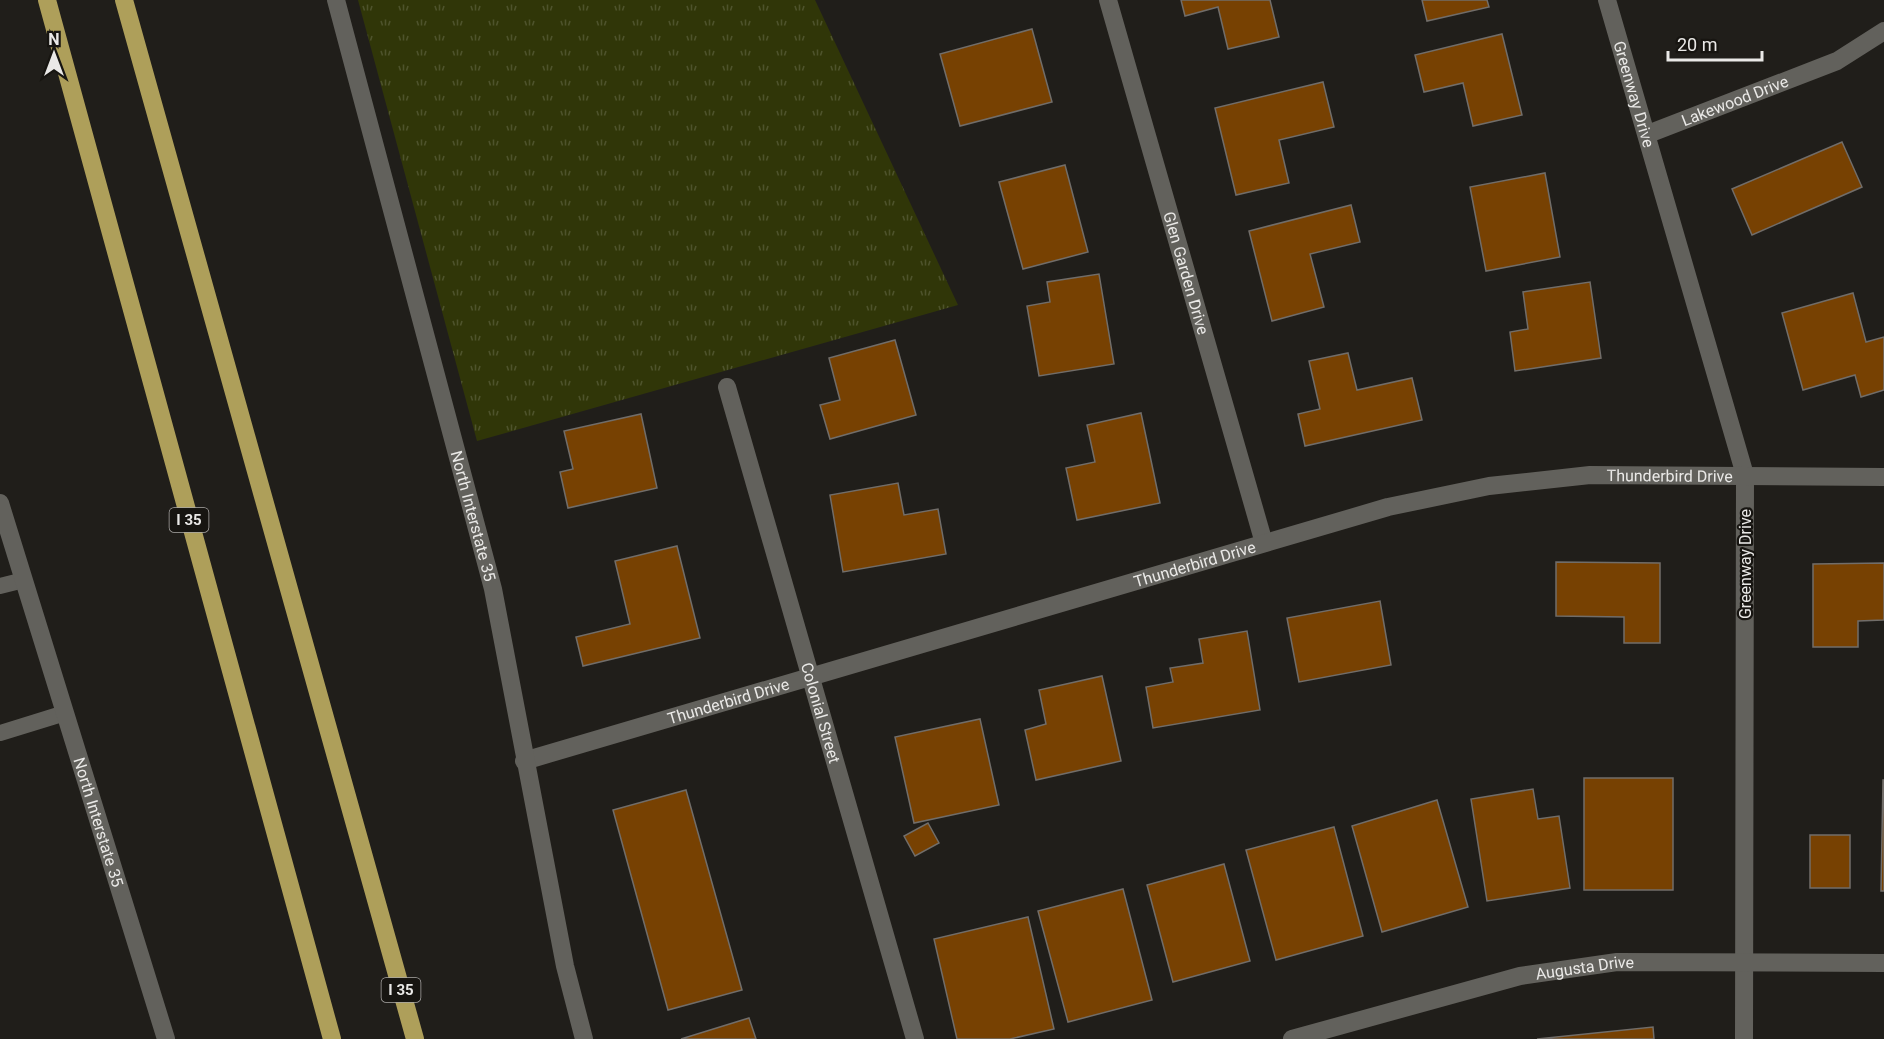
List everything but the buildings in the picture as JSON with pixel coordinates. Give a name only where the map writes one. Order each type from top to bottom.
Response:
[{"type":"highway","name":"I 35","points":[[46,0],[332,1039]]},
{"type":"highway","name":"I 35","points":[[124,0],[415,1039]]},
{"type":"street","name":"North Interstate 35","points":[[336,0],[493,589],[565,966],[584,1039]]},
{"type":"street","name":"Glen Garden Drive","points":[[1108,0],[1264,543]]},
{"type":"street","name":"Greenway Drive","points":[[1607,0],[1648,134],[1745,475],[1743,1039]]},
{"type":"street","name":"Lakewood Drive","points":[[1648,134],[1837,61],[1884,31]]},
{"type":"street","name":"Colonial Street","points":[[727,387],[915,1039]]},
{"type":"street","name":"Thunderbird Drive","points":[[524,760],[1388,507],[1489,486],[1590,475],[1884,477]]},
{"type":"street","name":"North Interstate 35","points":[[0,503],[166,1039]]},
{"type":"street","name":"Augusta Drive","points":[[1292,1039],[1520,976],[1617,962],[1884,963]]},
{"type":"lane","points":[[0,586],[24,580]]},
{"type":"lane","points":[[0,733],[65,713]]},
{"type":"green space","points":[[358,0],[815,0],[958,305],[477,441]]}]
